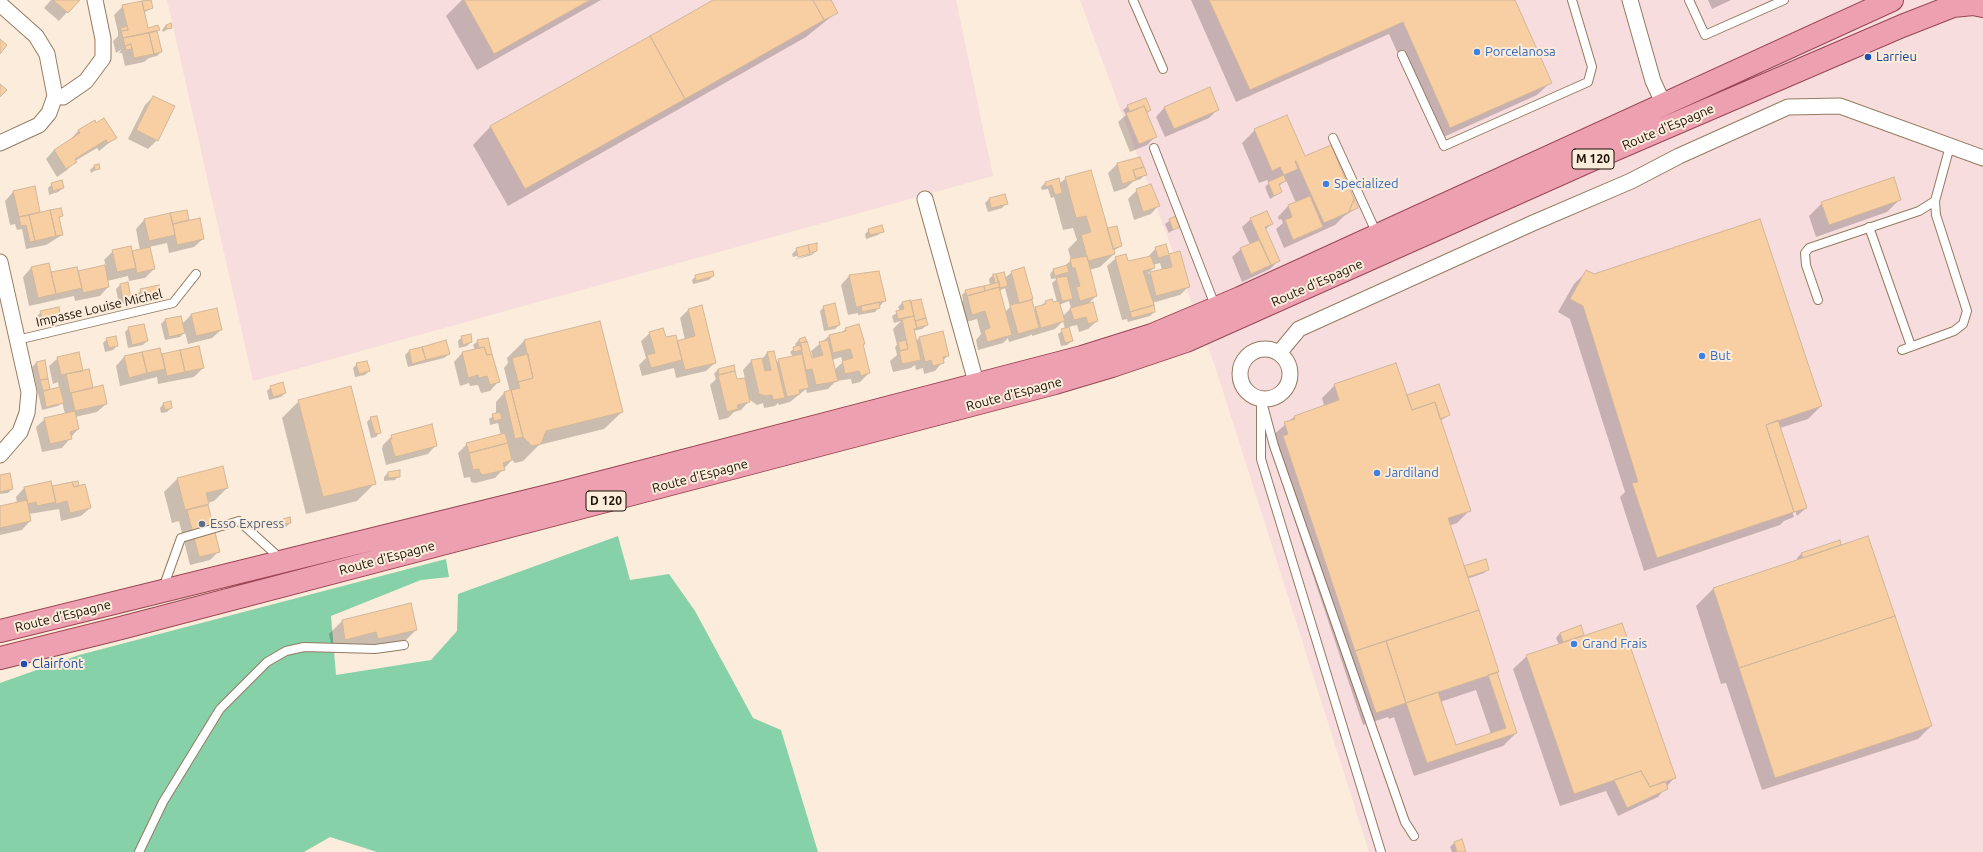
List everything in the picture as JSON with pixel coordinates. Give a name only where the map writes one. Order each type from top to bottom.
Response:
[{"type":"main road","name":"Route d'Espagne","points":[[0,631],[564,492],[979,394],[1112,366],[1186,340],[1209,318],[1378,235],[1892,0]]},
{"type":"main road","name":"Route d'Espagne","points":[[1209,318],[1602,155],[1902,26],[1953,6],[1973,4],[1983,6]]},
{"type":"main road","name":"Route d'Espagne","points":[[0,658],[117,629],[979,394]]},
{"type":"street","points":[[55,96],[63,97],[86,80],[103,58],[103,39],[95,0]]},
{"type":"street","points":[[1630,0],[1653,81],[1664,103]]},
{"type":"street","points":[[0,4],[36,36],[47,54],[55,96],[49,113],[39,125],[0,143]]},
{"type":"street","points":[[1279,354],[1299,329],[1533,223],[1631,181],[1679,156],[1788,107],[1840,106],[1983,158]]},
{"type":"street","points":[[925,199],[979,394]]},
{"type":"street","points":[[0,262],[29,392],[27,413],[20,432],[0,456]]},
{"type":"street","points":[[1257,350],[1268,350],[1279,354],[1286,360],[1289,369],[1290,378],[1286,388],[1271,398],[1261,399],[1251,395],[1243,387],[1240,376],[1242,365],[1248,356],[1257,350]]},
{"type":"lane","points":[[1133,0],[1163,69]]},
{"type":"lane","points":[[1402,55],[1444,146],[1588,82],[1592,67],[1572,0]]},
{"type":"lane","points":[[1689,0],[1705,35],[1784,0]]},
{"type":"lane","points":[[1333,138],[1378,235]]},
{"type":"lane","points":[[1902,350],[1954,331],[1963,324],[1967,311],[1936,215],[1935,201],[1950,146]]},
{"type":"lane","points":[[1154,148],[1209,318]]},
{"type":"lane","points":[[1818,300],[1806,265],[1805,252],[1809,248],[1919,211],[1935,201]]},
{"type":"lane","points":[[1869,227],[1912,346]]},
{"type":"lane","name":"Impasse Louise Michel","points":[[17,340],[173,303],[196,274]]},
{"type":"lane","points":[[1261,399],[1274,446],[1405,822],[1414,836]]},
{"type":"lane","points":[[1261,399],[1261,459],[1381,852]]},
{"type":"lane","points":[[161,592],[181,538],[239,521],[283,561]]},
{"type":"lane","points":[[139,852],[164,802],[220,709],[267,662],[286,651],[304,647],[375,649],[404,645]]},
{"type":"shaded area","points":[[167,0],[956,0],[993,176],[253,381]]},
{"type":"shaded area","points":[[1080,0],[1983,0],[1983,852],[1369,852],[1215,366]]},
{"type":"green space","points":[[618,536],[630,580],[669,574],[695,611],[753,718],[781,730],[818,852],[377,852],[330,837],[304,852],[0,852],[0,683],[79,655],[446,559],[449,577],[421,580],[331,616],[336,675],[431,660],[457,631],[458,594]]},
{"type":"building","points":[[53,0],[80,0],[68,13]]},
{"type":"building","points":[[151,0],[153,8],[144,11],[142,1]]},
{"type":"building","points":[[464,0],[590,0],[494,54]]},
{"type":"building","points":[[713,0],[813,0],[824,20],[685,99],[650,36]]},
{"type":"building","points":[[813,0],[831,0],[838,13],[824,20]]},
{"type":"building","name":"Porcelanosa","points":[[1209,0],[1515,0],[1552,83],[1450,128],[1403,22],[1250,90]]},
{"type":"building","points":[[142,1],[148,28],[158,25],[160,30],[123,38],[121,31],[128,30],[122,5]]},
{"type":"building","points":[[171,23],[172,28],[167,29],[166,25]]},
{"type":"building","points":[[127,26],[128,30],[121,31],[121,28]]},
{"type":"building","points":[[157,31],[162,52],[154,54],[149,33]]},
{"type":"building","points":[[149,33],[154,54],[134,58],[131,44],[125,46],[123,38]]},
{"type":"building","points":[[650,36],[685,99],[525,189],[490,126]]},
{"type":"building","points":[[0,39],[7,45],[0,54]]},
{"type":"building","points":[[131,44],[132,49],[126,50],[125,46]]},
{"type":"building","points":[[0,84],[7,90],[0,97]]},
{"type":"building","points":[[1210,87],[1219,110],[1174,129],[1164,107]]},
{"type":"building","points":[[153,96],[175,106],[158,141],[136,130]]},
{"type":"building","points":[[1146,98],[1151,110],[1147,112],[1144,106],[1130,112],[1127,105]]},
{"type":"building","points":[[1144,106],[1157,137],[1139,144],[1126,113]]},
{"type":"building","points":[[1287,115],[1305,156],[1331,145],[1354,199],[1349,212],[1324,223],[1296,161],[1298,169],[1284,175],[1280,167],[1272,171],[1254,129]]},
{"type":"building","points":[[104,118],[117,138],[108,143],[106,140],[75,159],[77,162],[66,169],[54,150],[80,133],[78,130],[95,120],[96,123]]},
{"type":"building","points":[[1140,157],[1144,167],[1133,170],[1136,180],[1122,184],[1117,163]]},
{"type":"building","points":[[99,164],[100,169],[95,170],[94,165]]},
{"type":"building","points":[[1144,167],[1147,175],[1136,178],[1133,170]]},
{"type":"building","points":[[1091,170],[1115,254],[1088,261],[1081,235],[1091,232],[1086,216],[1076,218],[1065,177]]},
{"type":"building","points":[[1284,175],[1286,181],[1279,184],[1282,192],[1274,196],[1268,182]]},
{"type":"building","points":[[1894,177],[1901,200],[1829,225],[1821,202]]},
{"type":"building","points":[[1059,178],[1062,193],[1055,195],[1052,185],[1046,187],[1045,182]]},
{"type":"building","points":[[62,180],[64,188],[53,191],[51,183]]},
{"type":"building","points":[[1151,184],[1160,206],[1143,212],[1136,189]]},
{"type":"building","points":[[35,186],[40,212],[19,217],[13,191]]},
{"type":"building","points":[[1005,194],[1008,204],[991,208],[989,198]]},
{"type":"building","points":[[1310,196],[1323,227],[1293,240],[1285,220],[1292,217],[1288,205]]},
{"type":"building","points":[[1354,199],[1358,208],[1349,212]]},
{"type":"building","points":[[61,208],[63,216],[59,217],[63,235],[56,236],[50,210]]},
{"type":"building","points":[[50,210],[56,236],[35,241],[29,215]]},
{"type":"building","points":[[187,210],[189,220],[173,224],[170,213]]},
{"type":"building","points":[[1267,211],[1273,224],[1265,227],[1280,261],[1271,265],[1250,218]]},
{"type":"building","points":[[170,213],[175,235],[149,241],[144,219]]},
{"type":"building","points":[[29,215],[35,241],[30,242],[26,225],[21,226],[19,217]]},
{"type":"building","points":[[1176,216],[1180,227],[1173,230],[1169,219]]},
{"type":"building","points":[[200,218],[204,239],[177,245],[173,224]]},
{"type":"building","name":"But","points":[[1760,219],[1822,406],[1766,425],[1794,512],[1657,558],[1632,483],[1638,482],[1583,306],[1570,299],[1586,270],[1594,274]]},
{"type":"building","points":[[882,225],[884,232],[870,235],[868,229]]},
{"type":"building","points":[[1117,226],[1122,246],[1113,249],[1107,228]]},
{"type":"building","points":[[1259,240],[1271,265],[1251,274],[1240,248]]},
{"type":"building","points":[[817,243],[817,251],[810,253],[808,245]]},
{"type":"building","points":[[1166,244],[1169,254],[1180,251],[1190,287],[1156,296],[1150,272],[1172,267],[1169,255],[1158,258],[1155,247]]},
{"type":"building","points":[[808,245],[810,254],[798,257],[796,248]]},
{"type":"building","points":[[131,246],[136,268],[117,272],[112,250]]},
{"type":"building","points":[[150,247],[155,269],[137,273],[132,251]]},
{"type":"building","points":[[1126,254],[1128,261],[1151,256],[1155,268],[1143,271],[1154,305],[1130,312],[1115,257]]},
{"type":"building","points":[[1087,256],[1097,296],[1080,301],[1076,287],[1080,286],[1075,268],[1072,268],[1070,259]]},
{"type":"building","points":[[49,263],[56,294],[38,298],[31,267]]},
{"type":"building","points":[[105,265],[109,287],[83,293],[78,271]]},
{"type":"building","points":[[1067,265],[1069,272],[1055,276],[1053,269]]},
{"type":"building","points":[[77,267],[82,288],[56,294],[51,272]]},
{"type":"building","points":[[1024,267],[1033,299],[1019,303],[1011,271]]},
{"type":"building","points":[[713,271],[714,276],[696,281],[695,275]]},
{"type":"building","points":[[879,271],[886,301],[856,307],[849,275]]},
{"type":"building","points":[[1004,272],[1008,286],[1000,288],[996,274]]},
{"type":"building","points":[[993,274],[996,274],[999,282],[995,283]]},
{"type":"building","points":[[1067,276],[1073,299],[1062,301],[1056,278]]},
{"type":"building","points":[[128,282],[131,299],[123,301],[120,284]]},
{"type":"building","points":[[999,282],[1000,287],[985,291],[984,286]]},
{"type":"building","points":[[159,285],[160,293],[142,297],[140,289]]},
{"type":"building","points":[[984,286],[985,291],[967,296],[965,290]]},
{"type":"building","points":[[999,287],[1012,335],[987,342],[984,330],[990,328],[985,311],[972,315],[967,296]]},
{"type":"building","points":[[921,299],[926,318],[915,321],[911,301]]},
{"type":"building","points":[[1052,299],[1053,302],[1059,301],[1065,321],[1041,328],[1035,307],[1046,304],[1045,301]]},
{"type":"building","points":[[910,300],[914,316],[898,319],[896,311],[904,309],[902,302]]},
{"type":"building","points":[[1032,300],[1039,328],[1018,334],[1010,305]]},
{"type":"building","points":[[879,302],[880,308],[862,312],[861,306]]},
{"type":"building","points":[[1093,302],[1098,321],[1088,324],[1086,317],[1074,320],[1070,308]]},
{"type":"building","points":[[835,303],[840,325],[828,328],[823,306]]},
{"type":"building","points":[[702,305],[716,363],[685,370],[677,341],[695,336],[688,309]]},
{"type":"building","points":[[1154,305],[1155,312],[1132,318],[1130,312]]},
{"type":"building","points":[[59,307],[60,315],[42,319],[40,311]]},
{"type":"building","points":[[217,308],[222,330],[196,336],[191,314]]},
{"type":"building","points":[[181,316],[185,333],[169,337],[165,319]]},
{"type":"building","points":[[914,316],[917,328],[914,329],[921,360],[902,364],[899,351],[908,349],[902,319]]},
{"type":"building","points":[[926,318],[928,325],[917,328],[915,321]]},
{"type":"building","points":[[600,321],[623,412],[546,431],[541,444],[532,446],[523,437],[511,390],[520,388],[518,382],[533,378],[524,340]]},
{"type":"building","points":[[144,324],[148,341],[132,345],[128,327]]},
{"type":"building","points":[[859,324],[865,344],[863,344],[870,373],[861,376],[859,371],[845,374],[842,361],[853,358],[850,349],[833,353],[829,335],[846,331],[845,328]]},
{"type":"building","points":[[1069,327],[1073,341],[1065,343],[1061,329]]},
{"type":"building","points":[[663,328],[666,337],[676,335],[682,360],[651,368],[647,355],[655,353],[649,332]]},
{"type":"building","points":[[943,331],[949,356],[943,357],[944,363],[933,366],[931,360],[925,362],[919,337]]},
{"type":"building","points":[[471,334],[472,342],[463,345],[461,336]]},
{"type":"building","points":[[116,336],[118,346],[109,348],[106,338]]},
{"type":"building","points":[[805,337],[807,342],[800,343],[799,339]]},
{"type":"building","points":[[488,338],[492,354],[487,355],[484,347],[479,348],[477,340]]},
{"type":"building","points":[[446,340],[450,354],[426,360],[422,347]]},
{"type":"building","points":[[828,340],[838,381],[816,385],[812,369],[806,370],[800,343],[807,341],[812,358],[823,355],[819,342]]},
{"type":"building","points":[[906,340],[908,349],[900,351],[898,342]]},
{"type":"building","points":[[801,345],[802,350],[794,352],[793,347]]},
{"type":"building","points":[[199,346],[204,368],[185,372],[180,350]]},
{"type":"building","points":[[422,347],[426,360],[412,364],[409,350]]},
{"type":"building","points":[[484,347],[487,355],[492,354],[500,382],[490,385],[487,376],[479,378],[478,375],[468,378],[462,352]]},
{"type":"building","points":[[160,348],[165,369],[147,373],[142,352]]},
{"type":"building","points":[[180,350],[185,372],[167,376],[162,354]]},
{"type":"building","points":[[774,351],[785,398],[773,400],[772,395],[766,396],[759,394],[751,360],[762,358],[765,371],[771,370],[767,352]]},
{"type":"building","points":[[79,352],[83,371],[61,375],[57,357]]},
{"type":"building","points":[[142,352],[147,373],[129,378],[124,356]]},
{"type":"building","points":[[528,354],[533,378],[518,382],[512,358]]},
{"type":"building","points":[[802,354],[809,388],[799,390],[800,394],[787,397],[778,359]]},
{"type":"building","points":[[45,360],[48,379],[40,380],[36,362]]},
{"type":"building","points":[[367,361],[370,371],[359,374],[356,363]]},
{"type":"building","name":"Jardiland","points":[[1396,363],[1412,410],[1435,402],[1471,511],[1448,518],[1479,610],[1355,651],[1283,436],[1288,434],[1284,422],[1295,419],[1294,416],[1339,400],[1334,384]]},
{"type":"building","points":[[734,365],[735,371],[719,375],[718,369]]},
{"type":"building","points":[[89,369],[93,388],[70,393],[66,374]]},
{"type":"building","points":[[735,371],[737,379],[745,378],[750,402],[737,405],[738,409],[727,412],[718,375]]},
{"type":"building","points":[[48,379],[50,389],[43,391],[40,380]]},
{"type":"building","points":[[283,382],[286,393],[273,397],[270,386]]},
{"type":"building","points":[[1439,384],[1450,415],[1440,419],[1435,402],[1412,410],[1407,395]]},
{"type":"building","points":[[103,385],[107,404],[75,411],[71,393]]},
{"type":"building","points":[[351,386],[376,484],[323,497],[298,400]]},
{"type":"building","points":[[60,387],[64,403],[46,407],[43,391]]},
{"type":"building","points":[[511,390],[523,437],[515,439],[504,392]]},
{"type":"building","points":[[171,401],[172,408],[165,410],[163,403]]},
{"type":"building","points":[[75,411],[79,429],[70,432],[72,439],[50,444],[44,418]]},
{"type":"building","points":[[500,412],[502,419],[494,421],[492,414]]},
{"type":"building","points":[[377,416],[381,433],[375,434],[370,417]]},
{"type":"building","points":[[1778,420],[1807,508],[1794,512],[1766,425]]},
{"type":"building","points":[[432,424],[437,446],[395,457],[390,439],[392,439],[391,435]]},
{"type":"building","points":[[505,433],[508,443],[469,453],[466,443]]},
{"type":"building","points":[[508,443],[512,460],[503,463],[505,470],[483,475],[480,473],[479,469],[473,470],[469,453]]},
{"type":"building","points":[[223,466],[228,488],[206,493],[209,504],[185,510],[177,478]]},
{"type":"building","points":[[400,470],[400,477],[388,478],[388,472]]},
{"type":"building","points":[[10,473],[13,489],[0,492],[0,475]]},
{"type":"building","points":[[51,481],[56,502],[37,506],[36,502],[28,504],[24,487]]},
{"type":"building","points":[[78,481],[79,486],[74,487],[72,482]]},
{"type":"building","points":[[72,482],[74,487],[85,484],[91,508],[70,513],[67,501],[56,504],[52,486]]},
{"type":"building","points":[[27,500],[31,521],[0,528],[0,506]]},
{"type":"building","points":[[208,505],[220,552],[199,557],[187,510]]},
{"type":"building","points":[[290,517],[291,523],[285,524],[283,519]]},
{"type":"building","points":[[1868,536],[1895,616],[1739,668],[1713,588]]},
{"type":"building","points":[[1840,540],[1841,545],[1803,558],[1801,553]]},
{"type":"building","points":[[1486,559],[1489,570],[1468,577],[1464,566]]},
{"type":"building","points":[[411,603],[417,630],[378,639],[376,632],[345,640],[342,620]]},
{"type":"building","points":[[1479,610],[1499,672],[1406,703],[1386,641]]},
{"type":"building","points":[[1895,616],[1932,726],[1775,778],[1739,668]]},
{"type":"building","points":[[1622,623],[1676,778],[1650,787],[1641,771],[1574,794],[1526,655]]},
{"type":"building","points":[[1581,625],[1584,635],[1563,642],[1560,633]]},
{"type":"building","points":[[1386,641],[1406,703],[1376,713],[1355,651]]},
{"type":"building","points":[[1497,672],[1517,733],[1427,763],[1406,703],[1438,692],[1456,745],[1506,728],[1488,675]]},
{"type":"building","points":[[1641,771],[1650,787],[1665,781],[1668,789],[1627,808],[1614,780]]},
{"type":"building","points":[[1462,839],[1466,852],[1457,852],[1454,842]]},
{"type":"place","name":"Porcelanosa","points":[[1477,52]]},
{"type":"place","name":"Larrieu","points":[[1868,57]]},
{"type":"place","name":"Specialized","points":[[1326,184]]},
{"type":"place","name":"But","points":[[1702,356]]},
{"type":"place","name":"Jardiland","points":[[1377,473]]},
{"type":"place","name":"Esso Express","points":[[202,524]]},
{"type":"place","name":"Grand Frais","points":[[1574,644]]},
{"type":"place","name":"Clairfont","points":[[24,664]]}]
